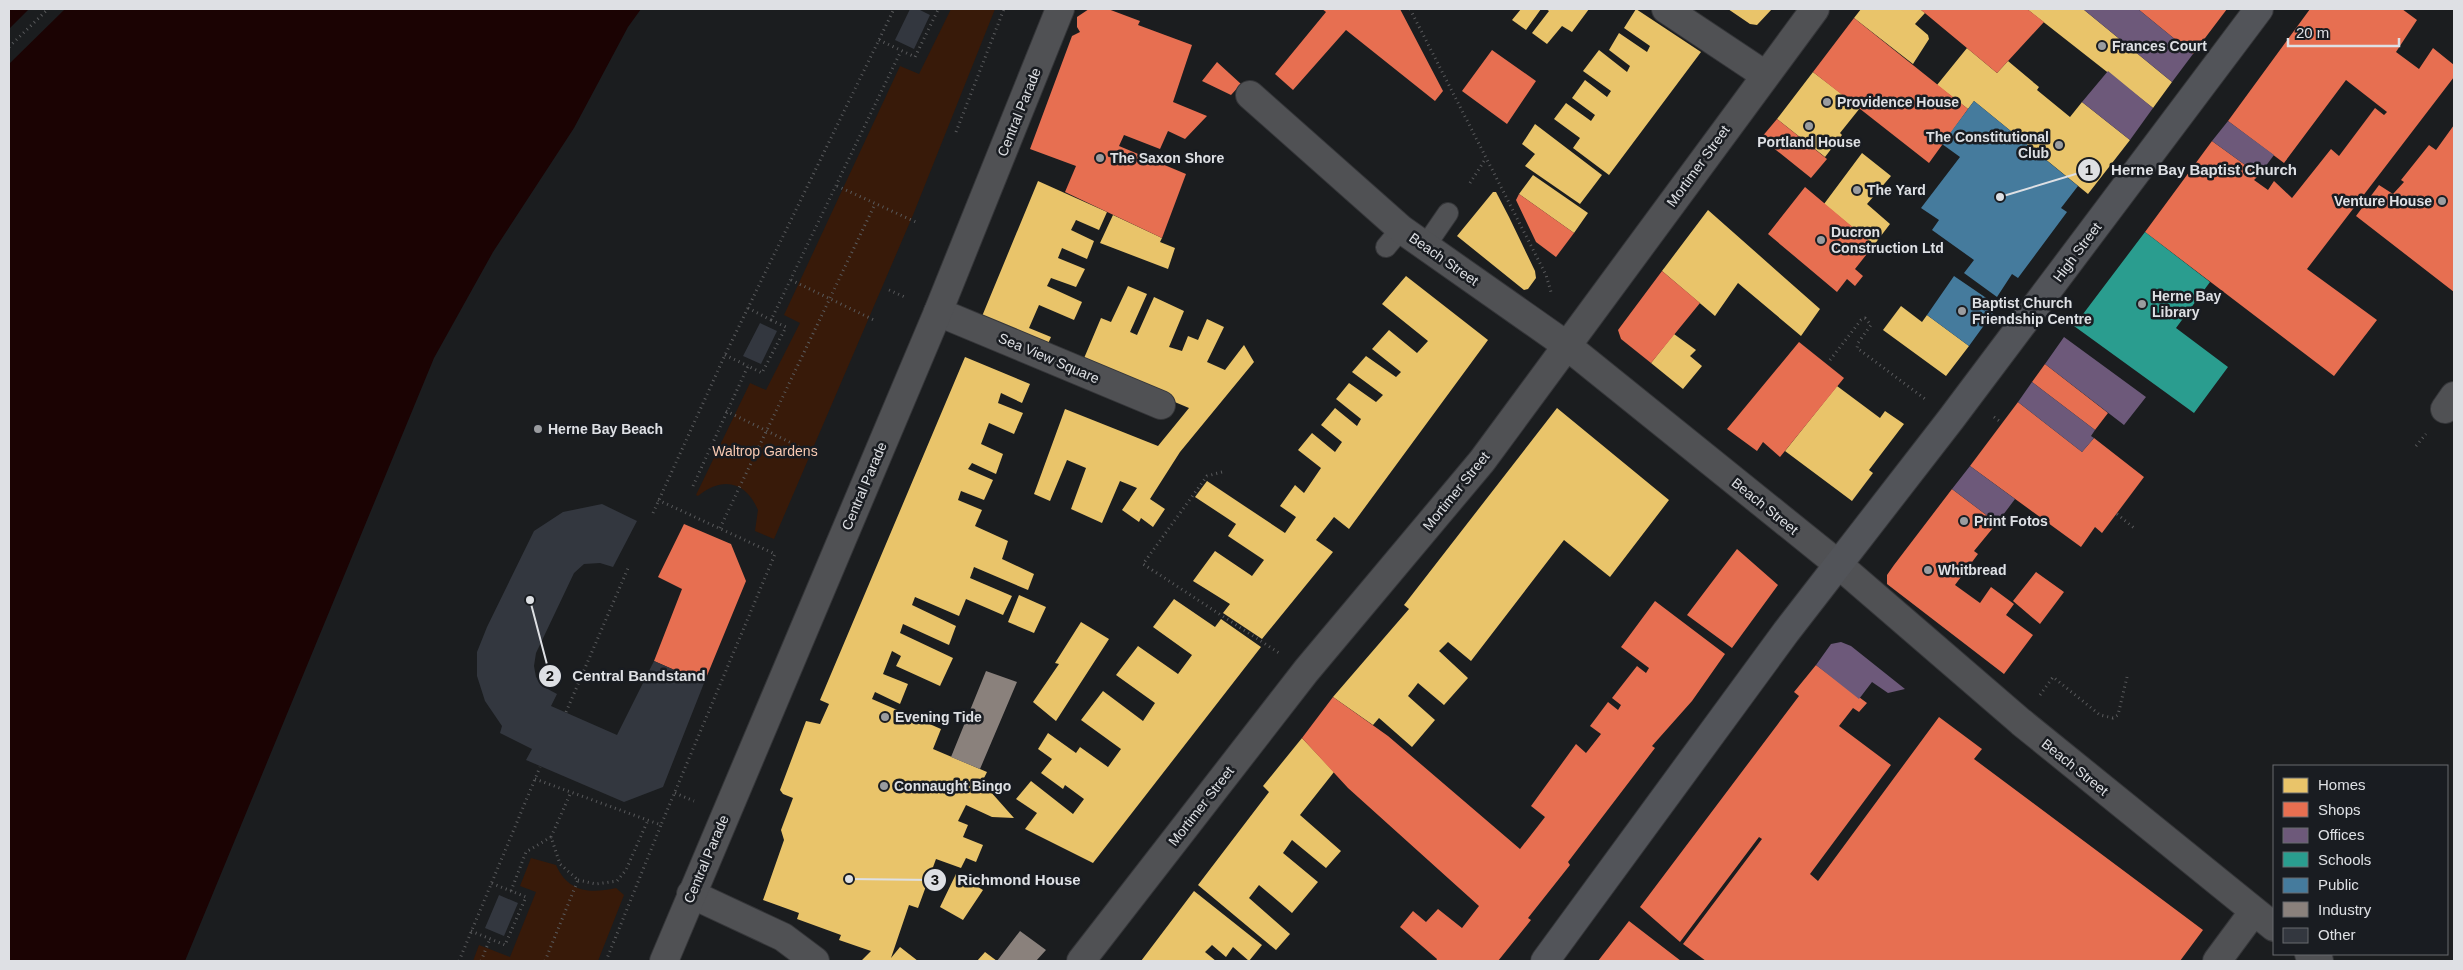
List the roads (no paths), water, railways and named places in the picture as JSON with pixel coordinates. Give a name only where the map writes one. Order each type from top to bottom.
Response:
[{"type":"main road","name":"High Street","points":[[1545,961],[1786,632],[1951,419],[2259,9]]},
{"type":"street","name":"Central Parade","points":[[664,961],[938,312],[1060,9]]},
{"type":"street","points":[[1666,9],[1765,75]]},
{"type":"street","name":"Mortimer Street","points":[[1080,961],[1306,672],[1482,461],[1815,9]]},
{"type":"street","name":"Beach Street","points":[[1250,94],[1394,238],[1426,246],[1566,345],[1839,566],[2021,722],[2264,919]]},
{"type":"street","name":"Sea View Square","points":[[938,312],[1161,405]]},
{"type":"street","points":[[691,894],[783,937],[815,961]]},
{"type":"street","points":[[2217,961],[2264,919]]},
{"type":"lane","points":[[1426,246],[1448,213]]},
{"type":"place","name":"Frances Court","points":[[2102,46]]},
{"type":"place","name":"Providence House","points":[[1827,102]]},
{"type":"place","name":"Portland House","points":[[1809,126]]},
{"type":"place","name":"The Constitutional Club","points":[[2059,145]]},
{"type":"place","name":"The Saxon Shore","points":[[1100,158]]},
{"type":"place","name":"The Yard","points":[[1857,190]]},
{"type":"place","name":"Herne Bay Baptist Church","points":[[2000,197]]},
{"type":"place","name":"Venture House","points":[[2442,201]]},
{"type":"place","name":"Ducron Construction Ltd","points":[[1821,240]]},
{"type":"place","name":"Herne Bay Library","points":[[2142,304]]},
{"type":"place","name":"Baptist Church Friendship Centre","points":[[1962,311]]},
{"type":"place","name":"Herne Bay Beach","points":[[538,429]]},
{"type":"place","name":"Print Fotos","points":[[1964,521]]},
{"type":"place","name":"Whitbread","points":[[1928,570]]},
{"type":"place","name":"Central Bandstand","points":[[530,600]]},
{"type":"place","name":"Evening Tide","points":[[885,717]]},
{"type":"place","name":"Connaught Bingo","points":[[884,786]]},
{"type":"place","name":"Richmond House","points":[[849,879]]},
{"type":"park label","name":"Waltrop Gardens","points":[[765,451]]}]
